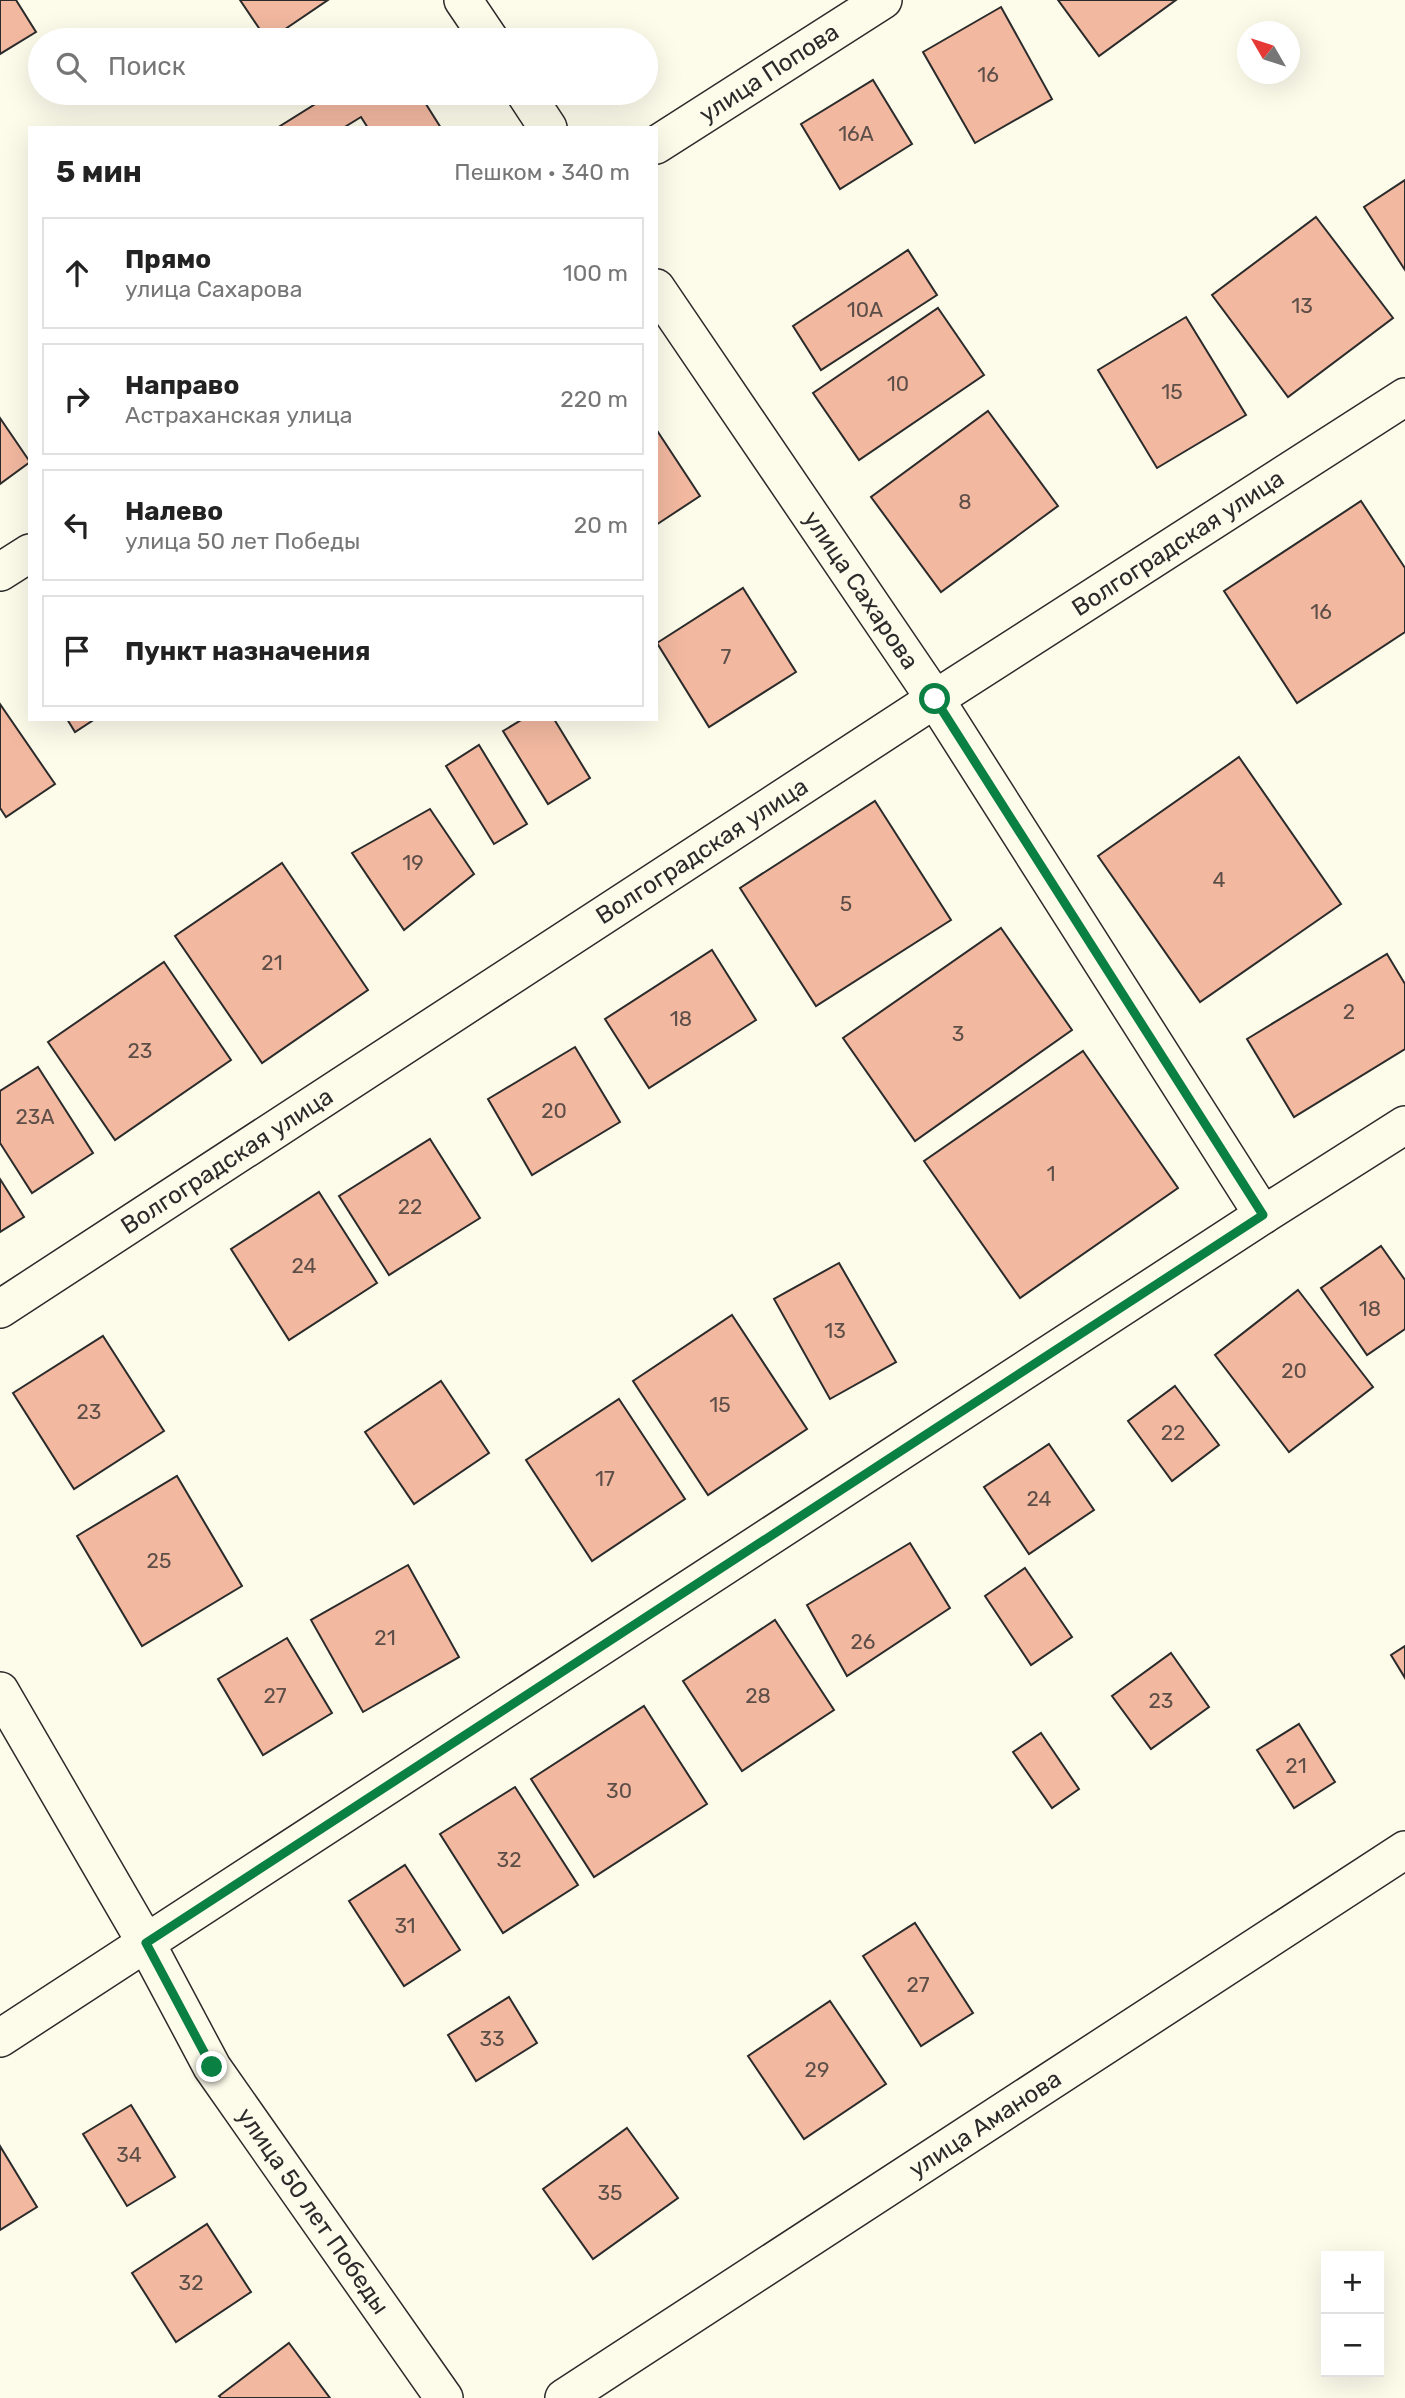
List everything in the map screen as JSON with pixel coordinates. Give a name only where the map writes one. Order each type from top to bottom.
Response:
[{"type":"street","points":[[463,0],[482,28]]},
{"type":"street","name":"улица Попова","points":[[658,144],[883,0]]},
{"type":"street","points":[[533,105],[547,126]]},
{"type":"street","name":"улица Сахарова","points":[[658,291],[935,699],[1263,1215]]},
{"type":"street","name":"Волгоградская улица","points":[[0,1308],[935,699],[1405,397]]},
{"type":"street","points":[[0,572],[28,554]]},
{"type":"street","points":[[0,2038],[1405,1125]]},
{"type":"street","name":"улица 50 лет Победы","points":[[0,1691],[146,1943],[212,2067],[444,2398]]},
{"type":"street","name":"улица Аманова","points":[[564,2398],[1405,1850]]},
{"type":"building","points":[[0,0],[16,0],[34,28],[28,28],[28,37],[0,54]]},
{"type":"building","points":[[240,0],[328,0],[287,28],[259,28]]},
{"type":"building","points":[[1058,0],[1176,0],[1099,56]]},
{"type":"building","points":[[1001,7],[1052,99],[975,143],[923,52]]},
{"type":"building","points":[[873,80],[912,144],[840,189],[801,124]]},
{"type":"building","points":[[314,105],[427,105],[440,126],[367,126],[361,117],[346,126],[280,126]]},
{"type":"building","points":[[1405,180],[1405,270],[1364,207]]},
{"type":"building","points":[[1316,217],[1393,318],[1288,397],[1212,295]]},
{"type":"building","points":[[908,250],[937,295],[821,370],[793,326]]},
{"type":"building","points":[[938,308],[984,375],[859,460],[813,393]]},
{"type":"building","points":[[1186,317],[1246,415],[1157,468],[1098,370]]},
{"type":"building","points":[[988,411],[1058,506],[941,592],[871,497]]},
{"type":"building","points":[[0,418],[28,459],[28,463],[0,484]]},
{"type":"building","points":[[658,432],[700,496],[658,524]]},
{"type":"building","points":[[1361,501],[1405,568],[1405,632],[1297,703],[1224,591]]},
{"type":"building","points":[[743,588],[796,672],[709,727],[658,642]]},
{"type":"building","points":[[0,704],[55,784],[6,817],[0,808]]},
{"type":"building","points":[[68,721],[92,721],[75,732]]},
{"type":"building","points":[[520,721],[555,721],[590,778],[548,804],[503,731]]},
{"type":"building","points":[[479,745],[527,824],[494,844],[446,766]]},
{"type":"building","points":[[1239,757],[1341,904],[1200,1002],[1098,856]]},
{"type":"building","points":[[875,801],[951,920],[816,1006],[740,888]]},
{"type":"building","points":[[430,809],[474,874],[404,930],[352,853]]},
{"type":"building","points":[[282,863],[368,990],[262,1063],[175,936]]},
{"type":"building","points":[[1001,928],[1072,1030],[915,1141],[843,1038]]},
{"type":"building","points":[[712,950],[756,1020],[649,1088],[605,1019]]},
{"type":"building","points":[[1387,954],[1405,984],[1405,1049],[1294,1117],[1247,1039]]},
{"type":"building","points":[[164,962],[231,1060],[115,1140],[48,1042]]},
{"type":"building","points":[[575,1047],[620,1122],[532,1175],[488,1099]]},
{"type":"building","points":[[1083,1051],[1178,1188],[1020,1298],[924,1161]]},
{"type":"building","points":[[38,1067],[93,1153],[32,1193],[0,1143],[0,1091]]},
{"type":"building","points":[[430,1139],[480,1218],[389,1275],[339,1196]]},
{"type":"building","points":[[0,1179],[24,1217],[0,1232]]},
{"type":"building","points":[[319,1192],[377,1283],[289,1340],[231,1249]]},
{"type":"building","points":[[1381,1246],[1405,1280],[1405,1329],[1367,1355],[1321,1288]]},
{"type":"building","points":[[839,1263],[896,1362],[830,1399],[774,1299]]},
{"type":"building","points":[[1298,1290],[1373,1387],[1289,1452],[1215,1355]]},
{"type":"building","points":[[732,1315],[807,1429],[708,1495],[633,1381]]},
{"type":"building","points":[[103,1336],[164,1431],[74,1489],[13,1393]]},
{"type":"building","points":[[441,1381],[489,1453],[414,1504],[365,1432]]},
{"type":"building","points":[[1175,1386],[1219,1445],[1172,1481],[1128,1421]]},
{"type":"building","points":[[619,1399],[685,1499],[592,1561],[526,1460]]},
{"type":"building","points":[[1049,1444],[1094,1510],[1029,1554],[984,1487]]},
{"type":"building","points":[[177,1476],[242,1586],[142,1646],[77,1536]]},
{"type":"building","points":[[910,1543],[950,1608],[847,1676],[807,1605]]},
{"type":"building","points":[[408,1565],[459,1657],[363,1712],[311,1620]]},
{"type":"building","points":[[1025,1568],[1072,1637],[1031,1665],[985,1596]]},
{"type":"building","points":[[775,1620],[834,1710],[742,1771],[683,1681]]},
{"type":"building","points":[[287,1638],[332,1713],[263,1755],[218,1679]]},
{"type":"building","points":[[1405,1646],[1405,1678],[1391,1655]]},
{"type":"building","points":[[1171,1653],[1209,1707],[1151,1749],[1112,1696]]},
{"type":"building","points":[[644,1706],[707,1804],[594,1877],[531,1779]]},
{"type":"building","points":[[1299,1724],[1335,1782],[1294,1808],[1257,1750]]},
{"type":"building","points":[[1041,1733],[1079,1789],[1052,1808],[1013,1752]]},
{"type":"building","points":[[515,1787],[578,1885],[503,1933],[440,1834]]},
{"type":"building","points":[[405,1865],[460,1950],[404,1986],[349,1901]]},
{"type":"building","points":[[915,1923],[973,2013],[921,2046],[863,1956]]},
{"type":"building","points":[[509,1997],[537,2043],[476,2081],[448,2035]]},
{"type":"building","points":[[830,2001],[886,2084],[804,2139],[748,2056]]},
{"type":"building","points":[[131,2105],[175,2177],[127,2206],[83,2134]]},
{"type":"building","points":[[627,2128],[678,2198],[593,2259],[543,2189]]},
{"type":"building","points":[[0,2146],[37,2207],[0,2230]]},
{"type":"building","points":[[207,2224],[251,2292],[176,2342],[132,2273]]},
{"type":"building","points":[[289,2343],[330,2398],[219,2396]]},
{"type":"route","points":[[212,2067],[146,1943],[1263,1215],[935,699]]}]
